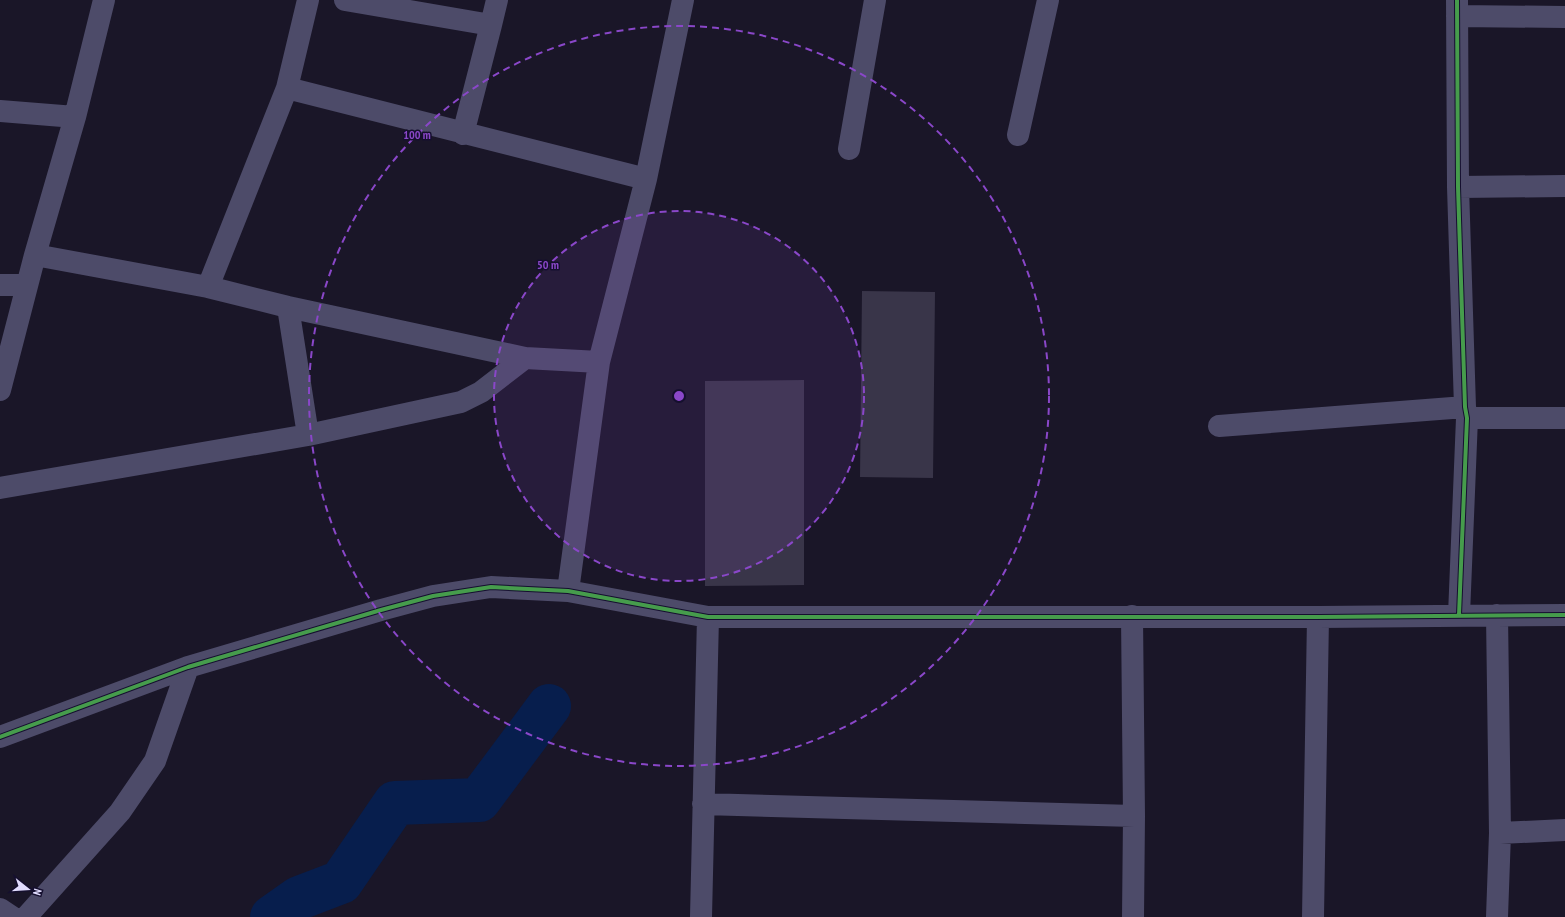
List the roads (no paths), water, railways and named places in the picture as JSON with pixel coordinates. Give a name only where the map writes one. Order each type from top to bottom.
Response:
[{"type":"street","points":[[0,390],[26,285],[75,117],[104,0]]},
{"type":"street","points":[[208,287],[287,88],[308,0]]},
{"type":"street","points":[[345,0],[491,25]]},
{"type":"street","points":[[463,134],[497,0]]},
{"type":"street","points":[[568,591],[599,362],[646,179],[683,0]]},
{"type":"street","points":[[849,149],[875,0]]},
{"type":"street","points":[[1018,135],[1048,0]]},
{"type":"street","points":[[1459,615],[1466,412],[1458,186],[1457,8],[1565,17]]},
{"type":"street","points":[[287,88],[463,134],[646,179]]},
{"type":"street","points":[[0,111],[75,117]]},
{"type":"street","points":[[1458,186],[1565,186]]},
{"type":"street","points":[[35,254],[208,287],[288,307],[525,358],[599,362]]},
{"type":"street","points":[[0,285],[26,285]]},
{"type":"street","points":[[288,307],[308,435]]},
{"type":"street","points":[[0,488],[308,435],[460,402],[481,392],[525,358]]},
{"type":"street","points":[[1219,426],[1466,412],[1565,418]]},
{"type":"street","points":[[0,737],[188,667],[433,596],[491,586],[568,591],[708,617],[1318,617],[1565,615]]},
{"type":"street","points":[[1497,615],[1500,833],[1497,917]]},
{"type":"street","points":[[1132,616],[1134,816],[1133,917]]},
{"type":"street","points":[[701,917],[708,617]]},
{"type":"street","points":[[1313,917],[1318,617]]},
{"type":"street","points":[[26,917],[120,812],[155,761],[188,667]]},
{"type":"street","points":[[703,804],[1134,816]]},
{"type":"street","points":[[1500,833],[1565,830]]},
{"type":"street","points":[[0,909],[12,917]]},
{"type":"waterway","points":[[272,917],[299,898],[341,882],[395,803],[479,800],[549,706]]}]
